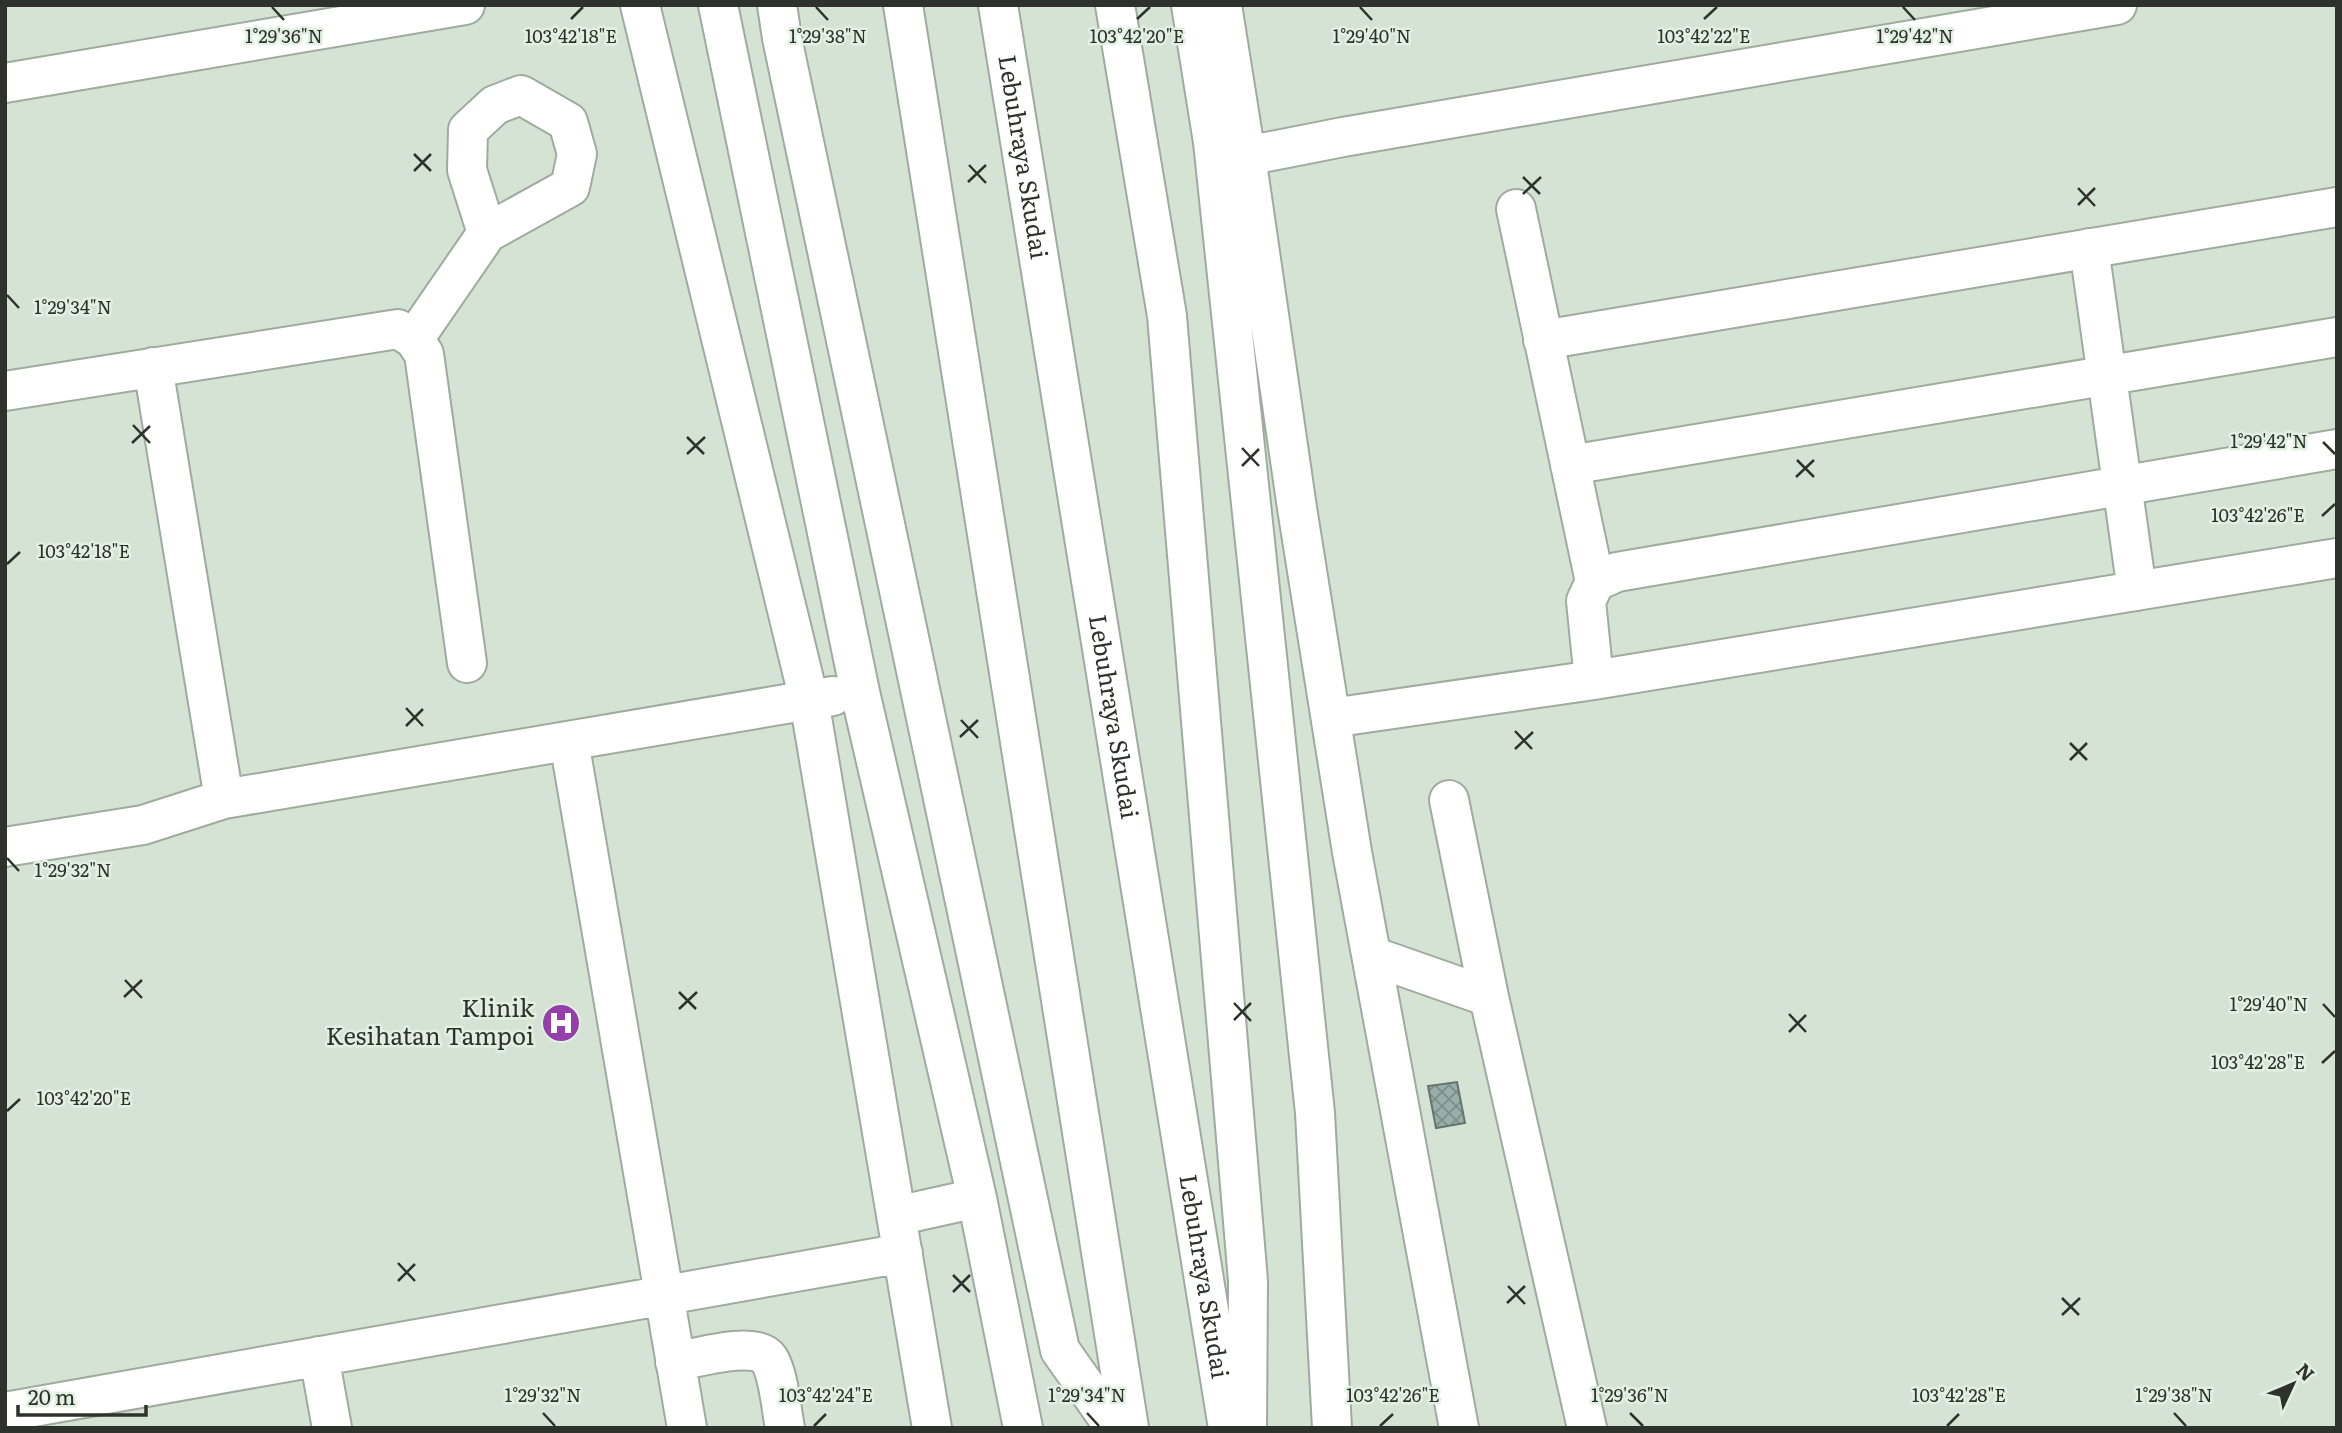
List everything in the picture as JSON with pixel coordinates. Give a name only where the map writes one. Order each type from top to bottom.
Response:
[{"type":"main road","points":[[5,83],[465,5]]},
{"type":"main road","points":[[640,5],[809,700],[932,1428]]},
{"type":"main road","points":[[718,5],[860,692],[977,1198],[1023,1428]]},
{"type":"main road","points":[[777,5],[1059,1350],[1115,1428]]},
{"type":"main road","points":[[903,5],[1129,1428]]},
{"type":"main road","name":"Lebuhraya Skudai","points":[[998,5],[1228,1428]]},
{"type":"main road","points":[[1115,5],[1167,316],[1248,1281],[1247,1428]]},
{"type":"main road","points":[[1191,5],[1213,142],[1315,1113],[1332,1428]]},
{"type":"main road","points":[[1222,5],[1297,508],[1352,852],[1460,1428]]},
{"type":"main road","points":[[1246,156],[1354,135],[2117,5]]},
{"type":"main road","points":[[1543,340],[2337,207]]},
{"type":"main road","points":[[1516,209],[1595,582],[1586,601],[1594,680]]},
{"type":"main road","points":[[414,339],[487,233]]},
{"type":"main road","points":[[2089,248],[2137,591]]},
{"type":"main road","points":[[5,391],[398,330],[414,339],[424,354],[467,663]]},
{"type":"main road","points":[[1570,464],[2337,337]]},
{"type":"main road","points":[[153,367],[225,799]]},
{"type":"main road","points":[[1595,582],[1617,572],[2337,449]]},
{"type":"main road","points":[[1331,718],[1594,680],[2337,558]]},
{"type":"main road","points":[[5,847],[143,825],[225,799],[860,692]]},
{"type":"main road","points":[[569,741],[687,1428]]},
{"type":"main road","points":[[1449,800],[1489,997],[1587,1428]]},
{"type":"main road","points":[[1372,956],[1489,997]]},
{"type":"main road","points":[[896,1216],[977,1198]]},
{"type":"main road","points":[[5,1412],[51,1416],[319,1356],[903,1253]]},
{"type":"main road","points":[[675,1362],[747,1349],[765,1354],[775,1373],[785,1428]]},
{"type":"main road","points":[[319,1356],[332,1428]]},
{"type":"building","points":[[1457,1082],[1465,1123],[1436,1128],[1428,1086]]},
{"type":"place","name":"Klinik Kesihatan Tampoi","points":[[561,1023]]}]
